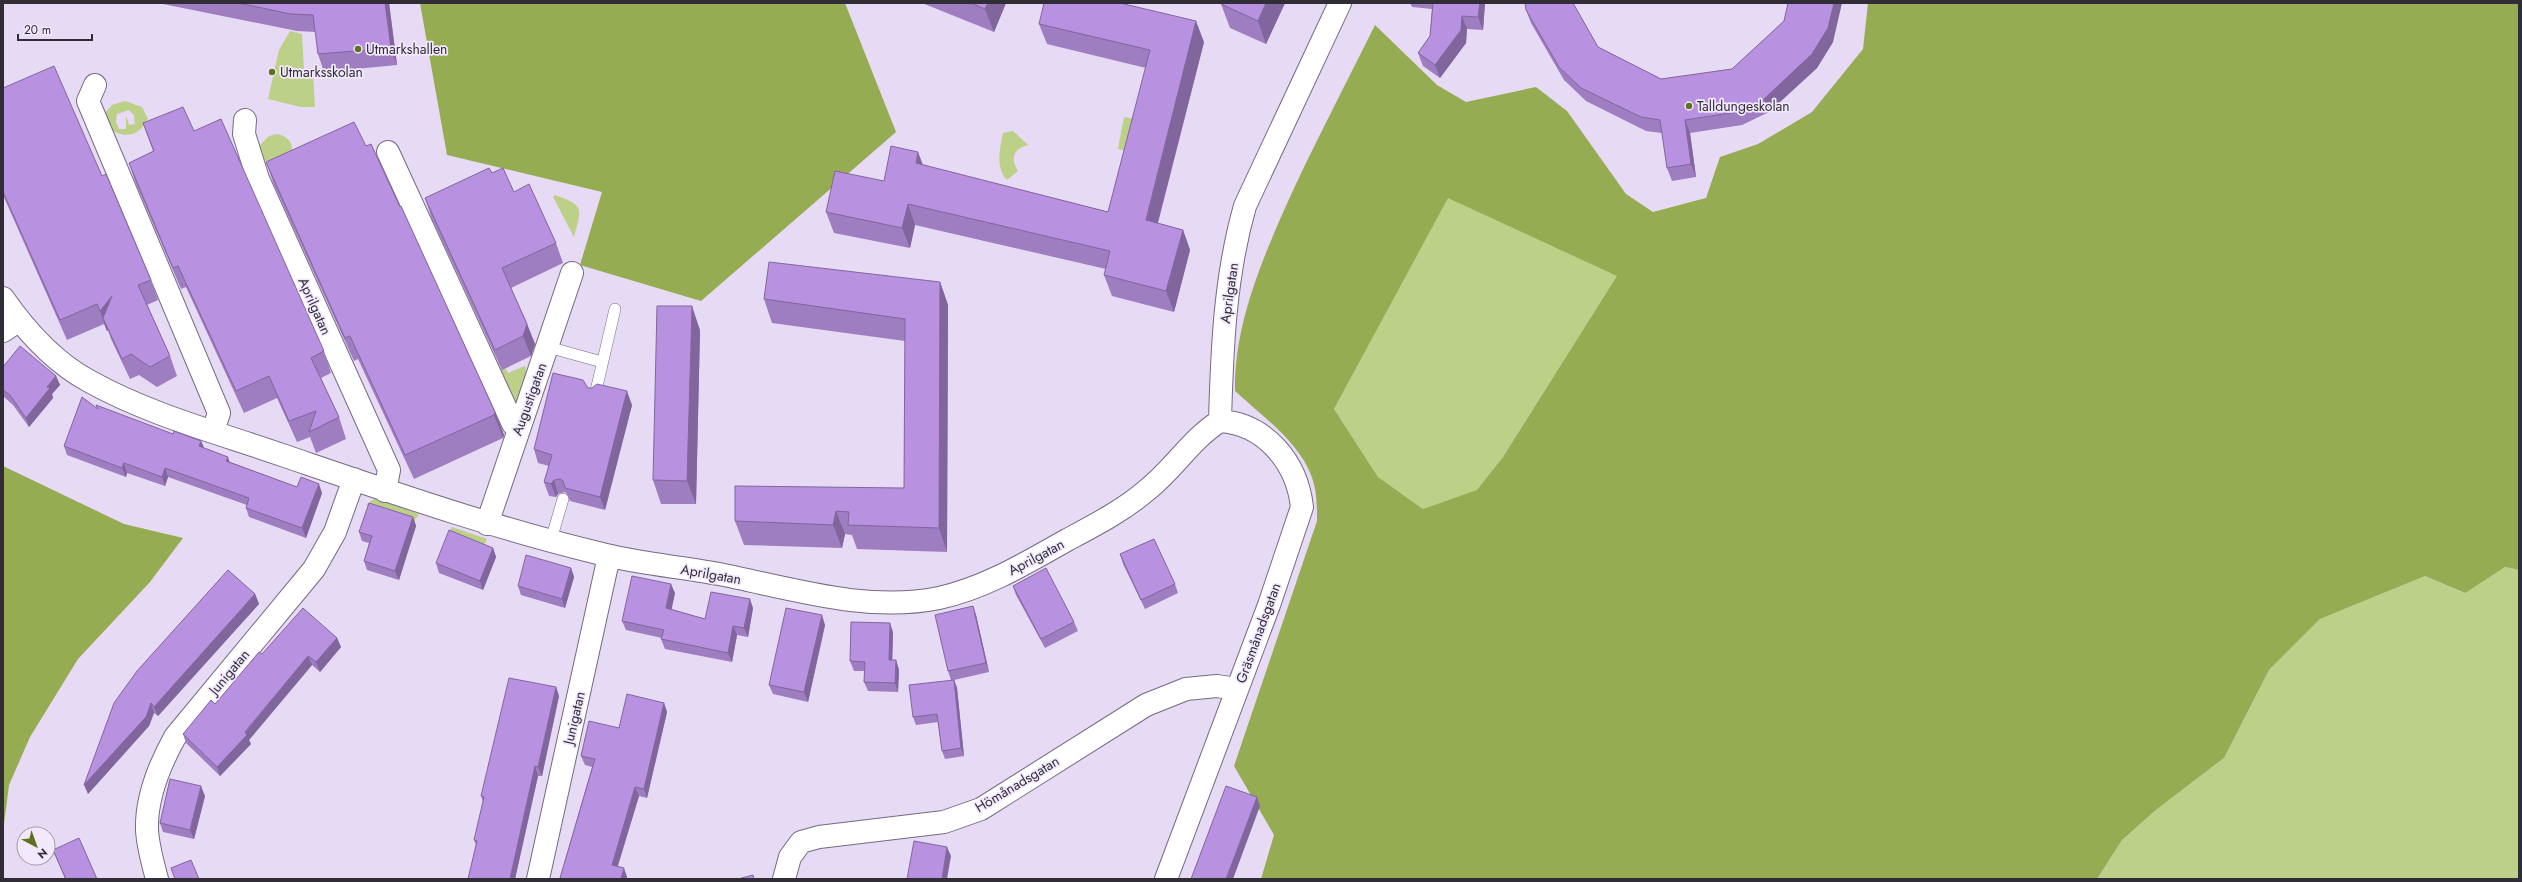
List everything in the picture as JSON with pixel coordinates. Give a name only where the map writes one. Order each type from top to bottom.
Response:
[{"type":"street","name":"Aprilgatan","points":[[3,298],[11,326],[86,379],[136,403],[385,491],[487,524],[609,556],[704,571],[851,600],[913,602],[939,598],[973,588],[1016,569],[1101,522],[1144,493],[1169,472],[1205,430],[1220,421],[1225,313],[1237,237],[1245,206],[1340,3]]},
{"type":"street","points":[[95,85],[88,101],[218,413],[214,431]]},
{"type":"street","name":"Aprilgatan","points":[[245,120],[244,134],[258,179],[389,470],[385,491]]},
{"type":"street","points":[[388,152],[513,424],[519,426]]},
{"type":"street","name":"Augustigatan","points":[[487,524],[572,273]]},
{"type":"street","name":"Gräsmånadsgatan","points":[[1166,879],[1269,606],[1302,507],[1300,491],[1282,454],[1248,426],[1236,422],[1220,421]]},
{"type":"street","name":"Junigatan","points":[[157,879],[147,830],[150,806],[158,773],[165,755],[175,737],[314,569],[335,532],[354,479]]},
{"type":"street","name":"Junigatan","points":[[538,879],[609,556]]},
{"type":"street","name":"Hömånadsgatan","points":[[784,879],[790,857],[801,842],[819,837],[944,822],[981,809],[1146,705],[1186,689],[1217,686],[1237,689]]},
{"type":"lane","points":[[595,395],[615,309]]},
{"type":"lane","points":[[548,347],[602,362]]},
{"type":"lane","points":[[551,540],[563,499]]},
{"type":"green space","points":[[420,3],[845,3],[896,132],[701,301],[580,265],[602,192],[447,155]]},
{"type":"green space","points":[[1868,3],[2519,3],[2519,570],[2505,567],[2465,593],[2425,576],[2320,619],[2269,670],[2224,758],[2157,809],[2122,840],[2097,879],[1261,879],[1274,835],[1234,766],[1317,521],[1317,503],[1316,492],[1311,475],[1297,451],[1278,429],[1235,391],[1239,343],[1250,297],[1266,252],[1307,162],[1375,25],[1437,85],[1466,102],[1536,87],[1567,111],[1626,194],[1653,212],[1706,198],[1720,157],[1758,144],[1812,112],[1863,49]],"holes":[[[1448,198],[1617,276],[1503,457],[1477,490],[1423,509],[1378,477],[1334,409]]]},
{"type":"green space","points":[[290,31],[302,34],[304,71],[313,70],[315,107],[301,107],[268,99],[279,50]]},
{"type":"green space","points":[[125,101],[142,107],[148,119],[144,126],[129,135],[112,131],[106,127],[105,113],[112,105]],"holes":[[[129,110],[134,115],[135,124],[129,125],[126,116],[126,129],[119,129],[116,122],[117,114]]]},
{"type":"green space","points":[[1124,117],[1139,120],[1132,152],[1118,149]]},
{"type":"green space","points":[[1013,131],[1028,145],[1019,149],[1014,155],[1014,162],[1018,171],[1007,180],[1003,175],[999,158],[1003,133]]},
{"type":"green space","points":[[277,134],[284,136],[289,140],[292,146],[292,153],[267,162],[260,156],[260,145],[269,136]]},
{"type":"green space","points":[[555,195],[572,202],[579,209],[574,237],[553,197]]},
{"type":"green space","points":[[1448,197],[1618,276],[1503,457],[1477,491],[1423,509],[1378,477],[1334,409]]},
{"type":"green space","points":[[525,366],[528,376],[519,403],[513,404],[497,371],[505,367],[508,373]]},
{"type":"green space","points":[[3,466],[124,524],[183,538],[150,582],[78,659],[30,737],[9,785],[3,832]]},
{"type":"green space","points":[[375,498],[419,514],[414,522],[366,505]]},
{"type":"green space","points":[[452,527],[487,539],[482,549],[446,537]]},
{"type":"green space","points":[[2505,567],[2519,570],[2519,879],[2097,879],[2122,840],[2157,809],[2224,758],[2269,670],[2320,619],[2425,576],[2464,593]]},
{"type":"building","points":[[238,3],[385,3],[391,48],[318,54],[313,15],[291,14]]},
{"type":"building","points":[[971,3],[988,3],[985,9]]},
{"type":"building","points":[[1044,3],[1120,3],[1196,21],[1146,220],[1183,230],[1166,291],[1104,275],[1110,251],[908,204],[902,228],[826,212],[835,171],[884,181],[891,146],[918,152],[916,163],[1108,212],[1150,50],[1039,24]]},
{"type":"building","points":[[1266,3],[1258,21],[1221,4]]},
{"type":"building","points":[[1433,3],[1480,3],[1478,17],[1462,16],[1461,30],[1435,65],[1418,53],[1430,36]]},
{"type":"building","points":[[1525,3],[1573,3],[1598,47],[1661,79],[1732,69],[1784,21],[1788,3],[1834,3],[1828,28],[1812,54],[1764,99],[1737,112],[1685,120],[1691,164],[1667,168],[1660,120],[1641,117],[1581,88],[1559,67],[1526,10]]},
{"type":"building","points":[[54,66],[102,176],[106,174],[151,280],[138,285],[170,356],[150,367],[131,354],[122,359],[103,318],[112,296],[100,311],[97,304],[60,320],[3,192],[3,88]]},
{"type":"building","points":[[183,107],[194,131],[221,119],[324,351],[311,358],[339,417],[309,432],[316,411],[289,421],[269,376],[236,391],[178,266],[173,268],[129,163],[154,151],[143,123]]},
{"type":"building","points":[[354,122],[366,146],[371,144],[495,412],[494,415],[405,455],[350,336],[345,338],[266,162]]},
{"type":"building","points":[[489,168],[492,173],[503,168],[514,192],[529,184],[556,243],[502,268],[527,324],[523,336],[495,350],[425,198]]},
{"type":"building","points":[[769,262],[940,282],[939,528],[848,525],[849,512],[836,511],[833,525],[735,521],[735,486],[904,488],[905,319],[764,299]]},
{"type":"building","points":[[657,306],[692,306],[687,481],[653,480]]},
{"type":"building","points":[[20,346],[56,376],[47,387],[50,388],[26,418],[10,395],[3,390],[3,367]]},
{"type":"building","points":[[553,373],[583,380],[588,388],[592,388],[597,384],[627,391],[600,497],[565,488],[563,481],[560,479],[554,480],[551,484],[544,482],[552,455],[534,449]]},
{"type":"building","points":[[82,397],[98,409],[96,405],[173,434],[174,431],[201,441],[199,446],[228,457],[226,461],[297,487],[301,477],[319,484],[302,528],[246,508],[249,498],[165,468],[162,477],[124,463],[122,468],[64,446]]},
{"type":"building","points":[[369,503],[413,517],[395,571],[364,561],[372,536],[359,532]]},
{"type":"building","points":[[449,530],[493,548],[480,581],[436,563]]},
{"type":"building","points":[[1154,539],[1175,584],[1141,600],[1120,554]]},
{"type":"building","points":[[526,555],[571,568],[562,599],[518,586]]},
{"type":"building","points":[[1046,568],[1074,622],[1041,639],[1013,586]]},
{"type":"building","points":[[228,570],[255,594],[154,707],[151,703],[146,717],[84,785],[114,703],[137,671]]},
{"type":"building","points":[[632,576],[671,584],[666,608],[705,619],[711,592],[750,599],[744,628],[733,626],[728,653],[661,639],[664,630],[622,621]]},
{"type":"building","points":[[973,606],[986,663],[948,671],[935,615]]},
{"type":"building","points":[[303,608],[337,638],[316,662],[308,656],[245,732],[247,735],[217,767],[183,734],[211,700],[215,704],[259,652],[262,654]]},
{"type":"building","points":[[786,608],[822,615],[804,692],[769,685]]},
{"type":"building","points":[[851,622],[890,623],[889,660],[896,660],[895,683],[864,682],[865,662],[850,661]]},
{"type":"building","points":[[509,678],[556,687],[538,767],[535,766],[510,879],[468,879],[477,841],[474,840],[484,797],[481,796]]},
{"type":"building","points":[[954,680],[961,748],[942,751],[937,714],[913,717],[909,685]]},
{"type":"building","points":[[627,694],[664,703],[644,789],[635,787],[612,865],[624,868],[621,879],[560,878],[595,759],[581,756],[589,721],[619,728]]},
{"type":"building","points":[[170,779],[201,786],[190,830],[160,823]]},
{"type":"building","points":[[1226,786],[1257,797],[1226,879],[1191,879]]},
{"type":"building","points":[[79,838],[97,879],[66,879],[56,857],[56,849]]},
{"type":"building","points":[[914,841],[947,847],[942,879],[907,879]]},
{"type":"building","points":[[191,860],[199,879],[175,879],[171,868]]},
{"type":"building","points":[[753,875],[754,879],[738,879]]},
{"type":"place","name":"Utmarkshallen","points":[[358,49]]},
{"type":"place","name":"Utmarksskolan","points":[[272,72]]},
{"type":"place","name":"Talldungeskolan","points":[[1689,106]]}]
